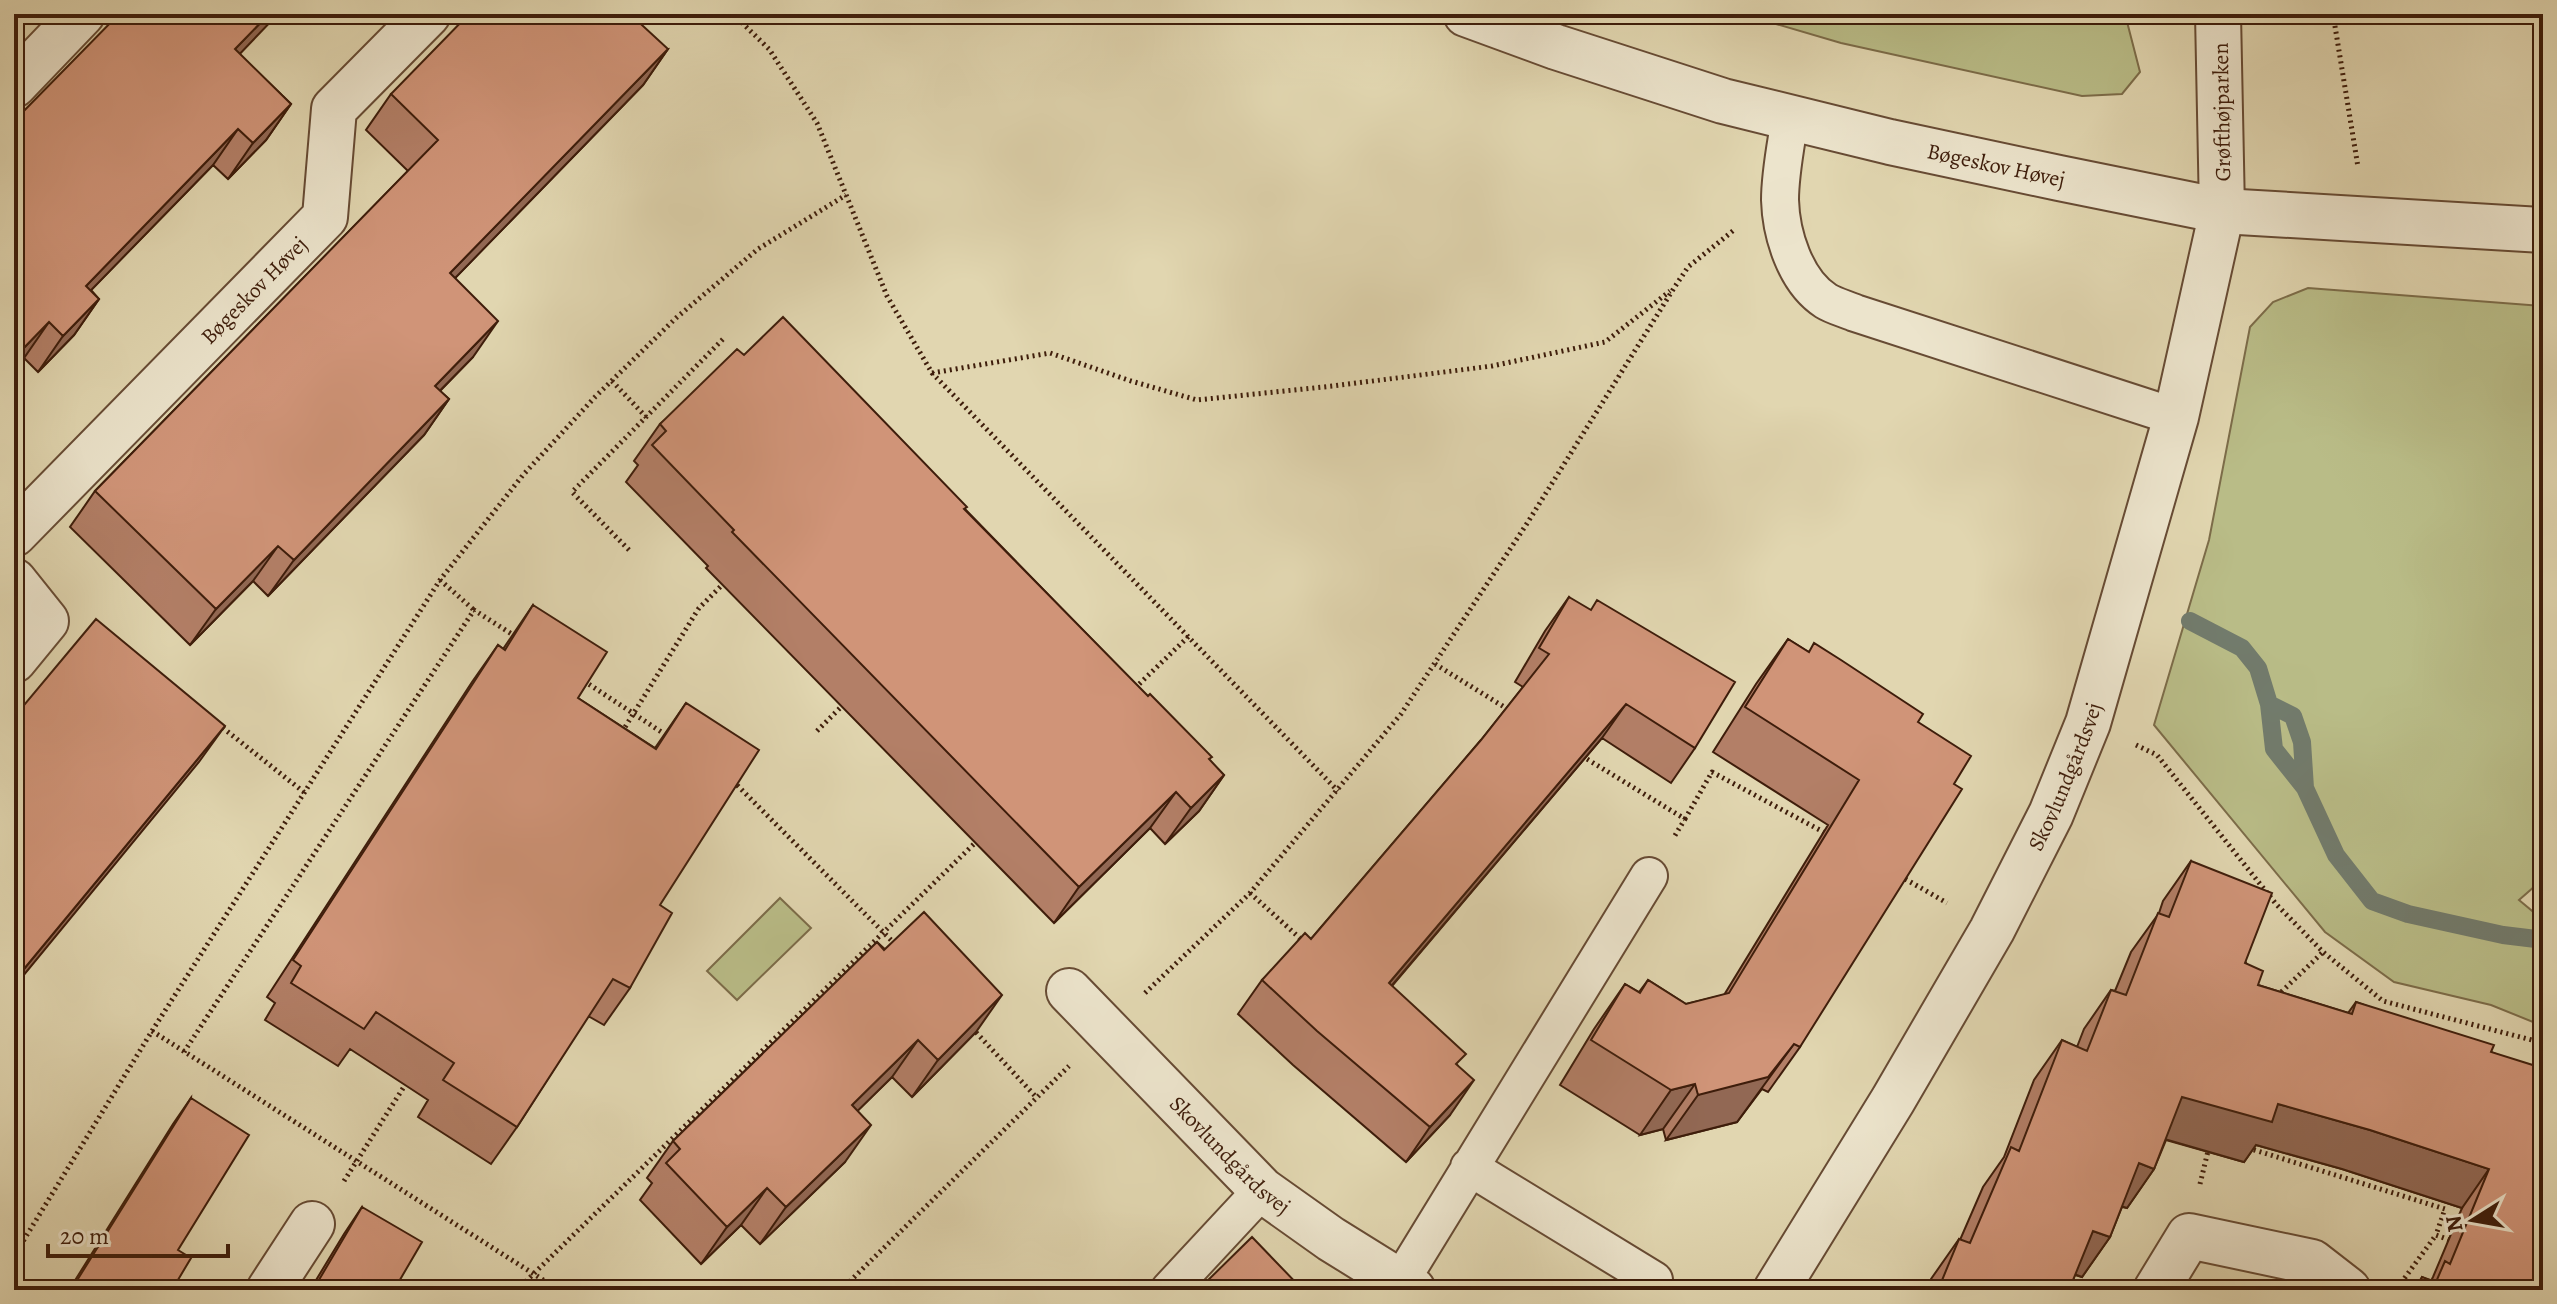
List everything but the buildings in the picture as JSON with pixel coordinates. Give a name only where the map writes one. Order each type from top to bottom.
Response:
[{"type":"street","points":[[14,85],[82,14]]},
{"type":"street","name":"Bøgeskov Høvej","points":[[14,534],[325,217],[334,109],[428,14]]},
{"type":"street","name":"Bøgeskov Høvej","points":[[1466,14],[1723,101],[1890,142],[2222,211],[2543,230]]},
{"type":"street","name":"Grøfthøjparken","points":[[2218,14],[2222,211]]},
{"type":"street","name":"Skovlundgårdsvej","points":[[1776,1290],[1893,1100],[1992,930],[2051,814],[2088,723],[2176,417],[2222,211]]},
{"type":"street","points":[[14,581],[46,621],[14,660]]},
{"type":"street","name":"Skovlundgårdsvej","points":[[1069,991],[1262,1190],[1331,1239],[1406,1286]]},
{"type":"street","points":[[269,1290],[312,1224]]},
{"type":"street","points":[[2156,1290],[2189,1236],[2312,1262],[2348,1290]]},
{"type":"lane","points":[[1790,118],[1781,212],[1792,257],[1806,280],[1825,300],[1855,313],[2176,417]]},
{"type":"lane","points":[[1406,1286],[1469,1167],[1649,876]]},
{"type":"lane","points":[[1469,1167],[1654,1280]]},
{"type":"lane","points":[[1169,1290],[1262,1190]]},
{"type":"path","points":[[733,14],[769,49],[817,123],[887,296],[932,373],[1338,791]]},
{"type":"path","points":[[2333,14],[2366,219]]},
{"type":"path","points":[[14,1256],[152,1031],[440,580],[523,475],[676,318],[758,249],[846,195]]},
{"type":"path","points":[[841,1290],[1106,1029],[1250,893],[1401,714],[1526,525],[1688,267],[1731,231],[1781,212]]},
{"type":"path","points":[[932,373],[1050,353],[1197,400],[1333,386],[1492,366],[1605,342],[1674,288]]},
{"type":"path","points":[[629,550],[572,492],[724,338]]},
{"type":"path","points":[[612,381],[647,418]]},
{"type":"path","points":[[617,740],[699,608],[730,576]]},
{"type":"path","points":[[440,580],[474,610],[528,644]]},
{"type":"path","points":[[184,1052],[474,610]]},
{"type":"path","points":[[1132,691],[1189,636]]},
{"type":"path","points":[[1435,664],[1514,713]]},
{"type":"path","points":[[581,679],[671,739]]},
{"type":"path","points":[[817,731],[851,697]]},
{"type":"path","points":[[209,716],[305,793]]},
{"type":"path","points":[[2088,723],[2157,755],[2276,904],[2323,952],[2383,1001],[2543,1043]]},
{"type":"path","points":[[1580,754],[1685,819]]},
{"type":"path","points":[[1649,876],[1712,772],[1840,841]]},
{"type":"path","points":[[720,773],[732,781],[904,954]]},
{"type":"path","points":[[517,1290],[984,835]]},
{"type":"path","points":[[1250,893],[1310,947]]},
{"type":"path","points":[[2271,1002],[2323,952]]},
{"type":"path","points":[[965,1020],[1037,1098]]},
{"type":"path","points":[[152,1031],[559,1290]]},
{"type":"path","points":[[312,1224],[357,1162],[407,1081]]},
{"type":"path","points":[[2189,1236],[2213,1137]]},
{"type":"path","points":[[2242,1146],[2445,1209],[2436,1235],[2396,1290]]},
{"type":"path","points":[[2436,1235],[2462,1244]]},
{"type":"green space","points":[[1742,14],[2125,14],[2140,72],[2122,94],[2082,96],[1841,43]]},
{"type":"green space","points":[[2308,288],[2543,306],[2543,879],[2519,900],[2543,920],[2543,1026],[2491,1005],[2394,982],[2325,932],[2154,725],[2209,540],[2250,327],[2273,302]]},
{"type":"green space","points":[[780,898],[811,928],[737,1000],[707,971]]},
{"type":"waterway","points":[[2190,621],[2242,648],[2258,668],[2269,704],[2274,749],[2305,788],[2336,855],[2372,901],[2408,914],[2536,939],[2543,945]]},
{"type":"waterway","points":[[2269,704],[2293,716],[2302,742],[2305,788]]}]
